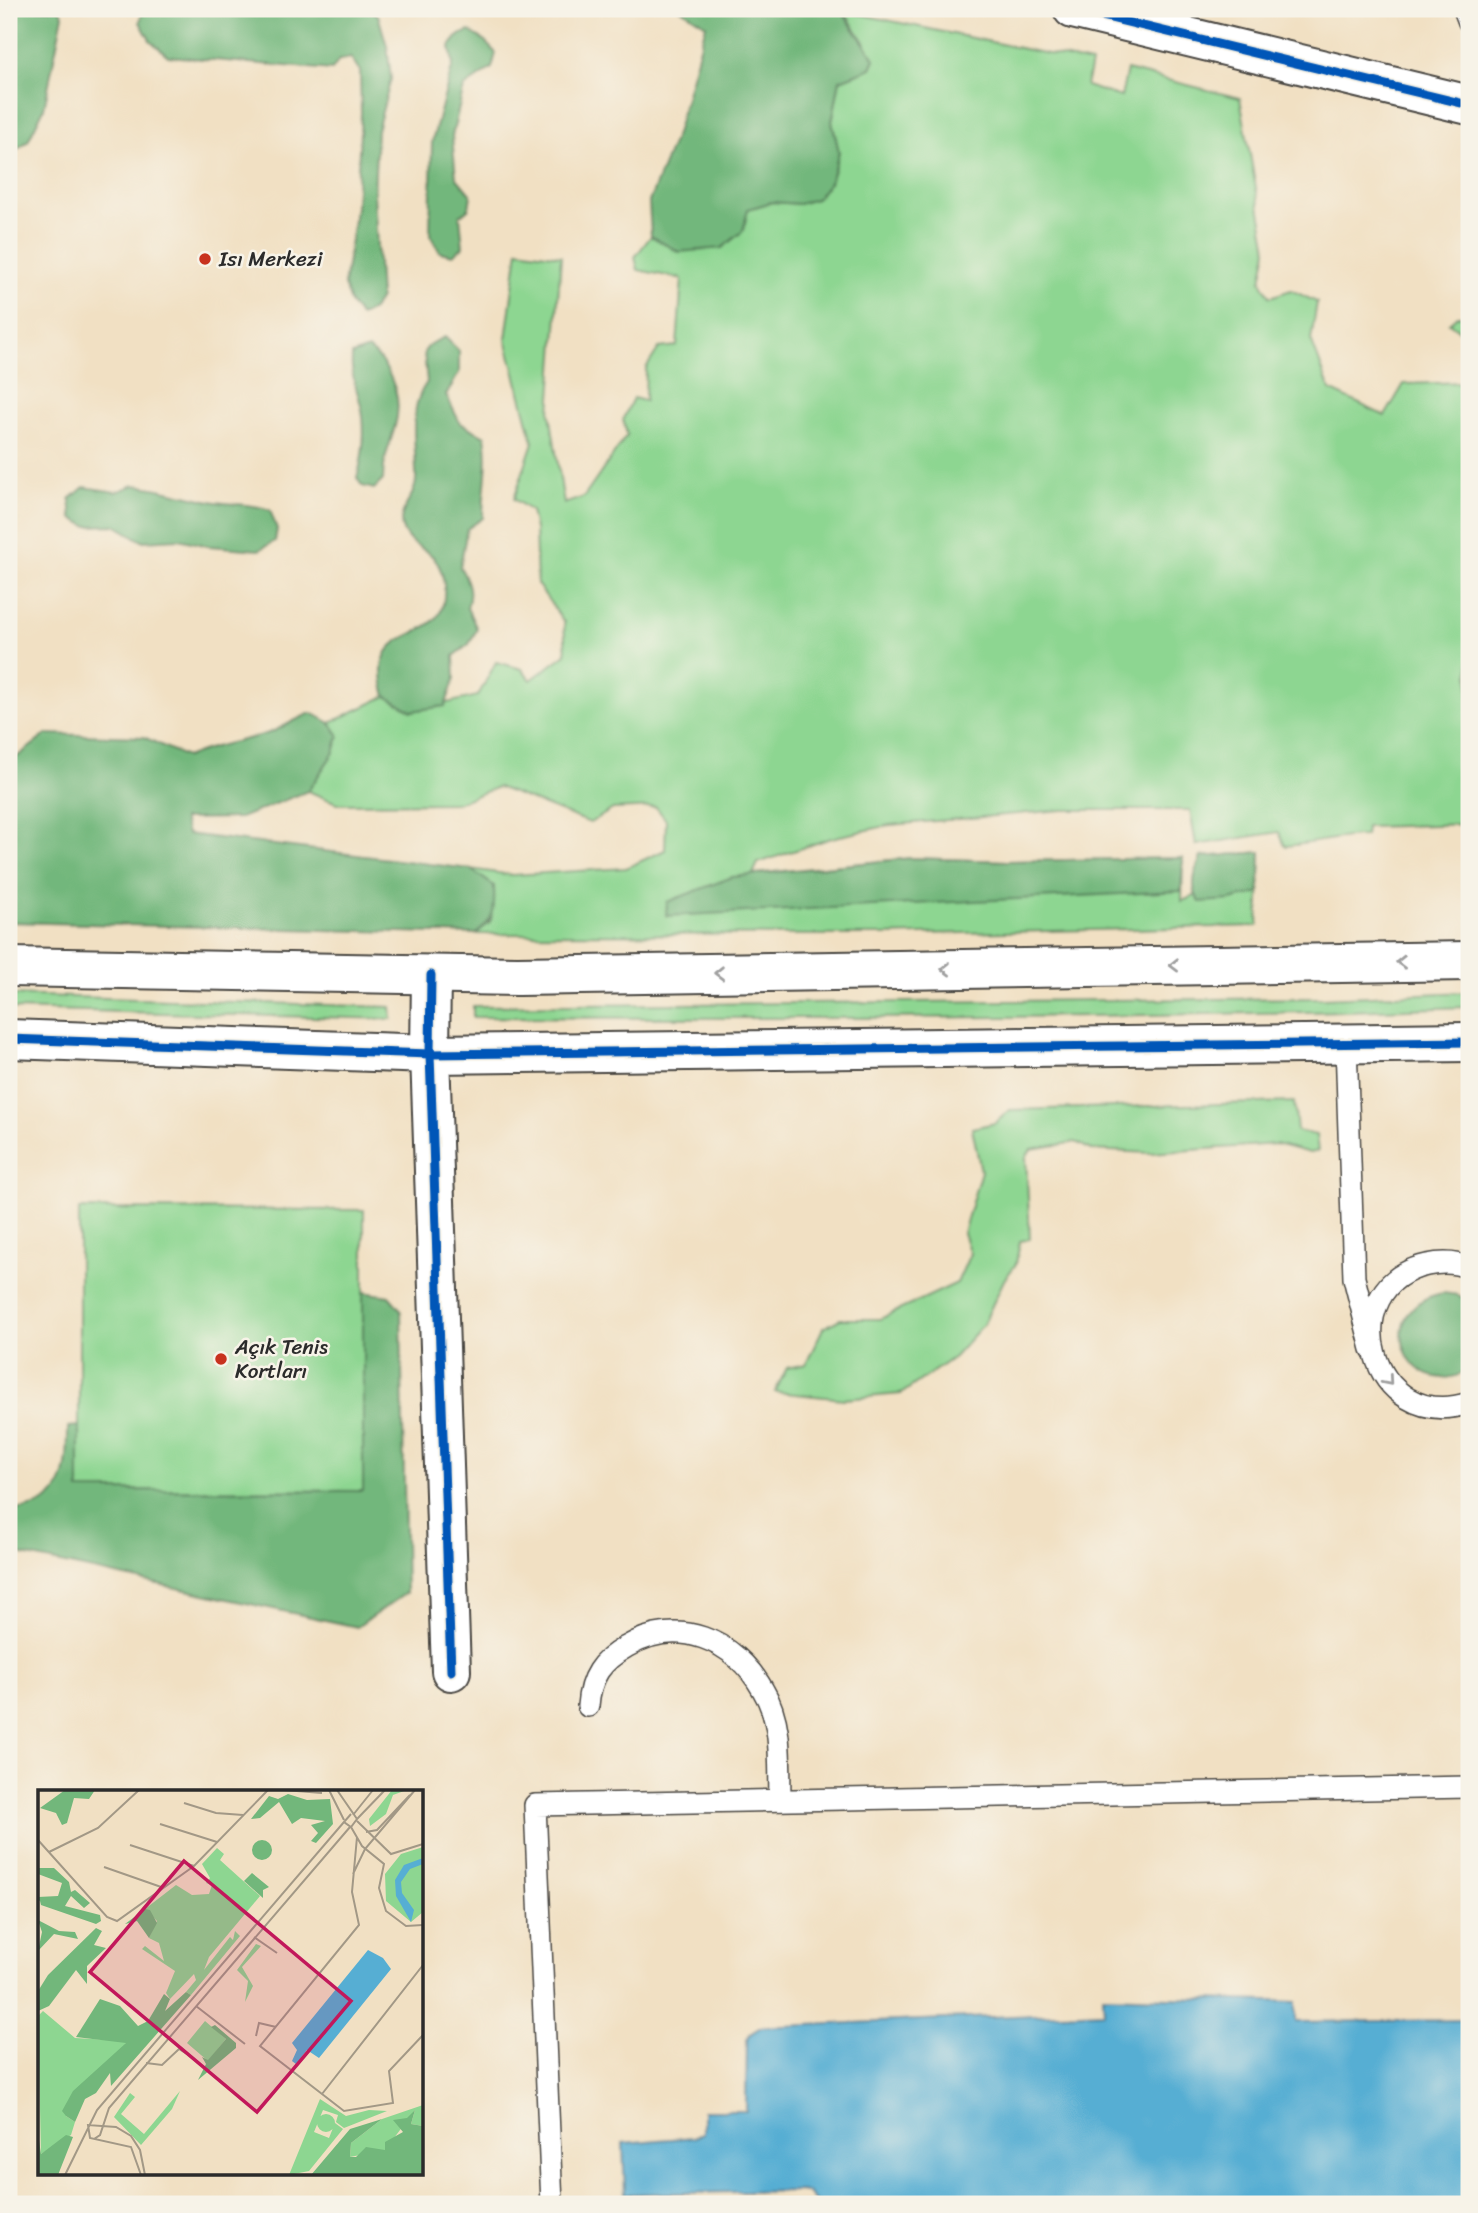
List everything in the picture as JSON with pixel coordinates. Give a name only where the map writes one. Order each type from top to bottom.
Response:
[{"type":"street","points":[[1073,9],[1131,15],[1469,105]]},
{"type":"street","points":[[9,967],[532,976],[1469,961]]},
{"type":"street","points":[[431,975],[430,1054],[451,1671]]},
{"type":"street","points":[[9,1039],[430,1054],[1469,1042]]},
{"type":"lane","points":[[1464,9],[1469,22]]},
{"type":"lane","points":[[1346,1044],[1354,1278],[1372,1349],[1381,1373],[1398,1391],[1419,1404],[1444,1408],[1469,1403]]},
{"type":"lane","points":[[1372,1349],[1372,1324],[1379,1300],[1395,1281],[1416,1268],[1440,1262],[1469,1268]]},
{"type":"lane","points":[[1354,1278],[1395,1281]]},
{"type":"lane","points":[[588,1706],[590,1686],[598,1669],[611,1655],[632,1643],[656,1633],[682,1632],[706,1639],[726,1649],[748,1668],[772,1708],[778,1731],[780,1800]]},
{"type":"lane","points":[[552,2204],[535,1805],[1469,1787]]},
{"type":"green space","points":[[9,9],[60,9],[63,15],[44,108],[28,141],[9,155]]},
{"type":"green space","points":[[143,9],[369,9],[378,15],[387,46],[391,79],[377,130],[374,194],[380,297],[373,310],[360,316],[350,303],[344,285],[356,207],[361,113],[360,71],[351,58],[339,60],[332,70],[168,56],[150,40],[140,22]]},
{"type":"green space","points":[[681,9],[840,9],[875,59],[871,68],[840,80],[832,122],[839,152],[830,182],[816,199],[799,204],[772,202],[748,209],[743,231],[722,248],[679,252],[651,236],[649,202],[676,134],[706,25]]},
{"type":"green space","points":[[844,11],[1091,63],[1086,86],[1121,97],[1127,70],[1240,98],[1267,250],[1261,281],[1270,297],[1291,290],[1317,302],[1311,340],[1330,390],[1385,416],[1404,384],[1469,382],[1469,824],[1366,827],[1365,836],[1285,846],[1279,832],[1196,845],[1190,810],[1062,810],[890,825],[831,838],[758,863],[753,874],[911,858],[1007,861],[1183,858],[1182,901],[1195,896],[1196,870],[1201,857],[1261,852],[1258,926],[880,935],[476,934],[491,921],[494,886],[470,869],[512,875],[626,868],[665,850],[666,820],[656,807],[613,809],[590,823],[498,787],[456,803],[339,804],[308,791],[334,752],[339,736],[330,723],[386,696],[412,711],[478,696],[496,662],[522,669],[531,680],[566,654],[564,622],[537,584],[535,529],[531,511],[514,499],[533,442],[506,339],[518,250],[561,256],[550,413],[564,504],[584,497],[627,435],[623,419],[633,398],[645,401],[646,368],[659,348],[677,346],[682,279],[638,270],[635,257],[651,236],[679,252],[743,231],[748,209],[772,202],[799,204],[816,199],[830,182],[839,152],[832,122],[840,80],[871,68],[875,59]]},
{"type":"green space","points":[[469,31],[481,38],[496,53],[492,68],[464,87],[452,136],[456,177],[471,195],[469,208],[460,216],[463,247],[453,255],[440,252],[430,235],[432,142],[453,64],[450,46],[459,35]]},
{"type":"green space","points":[[1457,316],[1469,316],[1469,338],[1449,323]]},
{"type":"green space","points":[[445,337],[459,351],[459,373],[446,395],[460,423],[485,436],[487,466],[483,518],[467,529],[460,567],[469,587],[467,608],[477,629],[469,644],[454,656],[455,678],[445,706],[412,711],[386,696],[382,673],[385,656],[393,645],[428,625],[438,616],[443,604],[440,568],[430,554],[409,540],[401,523],[416,480],[414,429],[417,405],[427,382],[424,352],[430,344]]},
{"type":"green space","points":[[368,349],[387,369],[395,388],[398,407],[383,480],[374,489],[362,486],[357,478],[364,427],[352,363],[352,355]]},
{"type":"green space","points":[[134,485],[270,510],[277,529],[275,541],[259,550],[209,546],[179,539],[142,541],[115,525],[87,526],[72,518],[70,499],[84,487],[116,492]]},
{"type":"green space","points":[[312,713],[330,723],[339,736],[334,752],[308,791],[240,818],[183,819],[187,834],[470,869],[494,886],[492,913],[476,934],[9,922],[9,763],[47,734],[144,737],[186,757],[266,734]]},
{"type":"green space","points":[[1261,852],[1259,893],[1231,900],[1200,902],[1194,886],[1201,857]]},
{"type":"green space","points":[[911,858],[1007,861],[1183,858],[1181,891],[666,916],[667,902],[732,877]]},
{"type":"green space","points":[[1469,992],[1469,1007],[1344,1011],[971,1017],[473,1017],[473,1006],[1322,998]]},
{"type":"green space","points":[[9,995],[391,1007],[392,1019],[9,1009]]},
{"type":"green space","points":[[1294,1102],[1297,1131],[1316,1135],[1318,1151],[1310,1153],[1276,1144],[1150,1153],[1091,1150],[1076,1142],[1031,1149],[1026,1157],[1030,1239],[1020,1241],[1016,1264],[1004,1280],[983,1325],[954,1357],[901,1394],[844,1399],[775,1392],[787,1368],[806,1364],[823,1328],[840,1319],[880,1319],[957,1283],[970,1254],[963,1233],[981,1171],[972,1128],[995,1123],[1010,1110]]},
{"type":"green space","name":"Açık Tenis Kortları","points":[[79,1209],[364,1210],[364,1491],[79,1490]]},
{"type":"green space","points":[[363,1292],[389,1296],[401,1310],[406,1593],[357,1627],[9,1552],[9,1510],[28,1508],[53,1495],[64,1473],[68,1427],[79,1426],[79,1490],[363,1491]]},
{"type":"green space","points":[[1443,1293],[1458,1295],[1469,1301],[1469,1370],[1448,1378],[1429,1375],[1415,1365],[1405,1350],[1402,1333],[1407,1316],[1420,1302]]},
{"type":"water","points":[[1103,1996],[1296,2002],[1296,2022],[1469,2020],[1469,2204],[818,2204],[808,2193],[800,2191],[625,2194],[623,2143],[695,2137],[703,2133],[703,2111],[746,2111],[747,2040],[750,2034],[761,2027],[1104,2012]]},
{"type":"cycle path","points":[[1073,9],[1469,105]]},
{"type":"cycle path","points":[[431,975],[430,1054],[451,1671]]},
{"type":"cycle path","points":[[9,1039],[430,1054],[1469,1042]]},
{"type":"place","name":"Isı Merkezi","points":[[205,259]]},
{"type":"place","name":"Açık Tenis Kortları","points":[[221,1359]]}]
